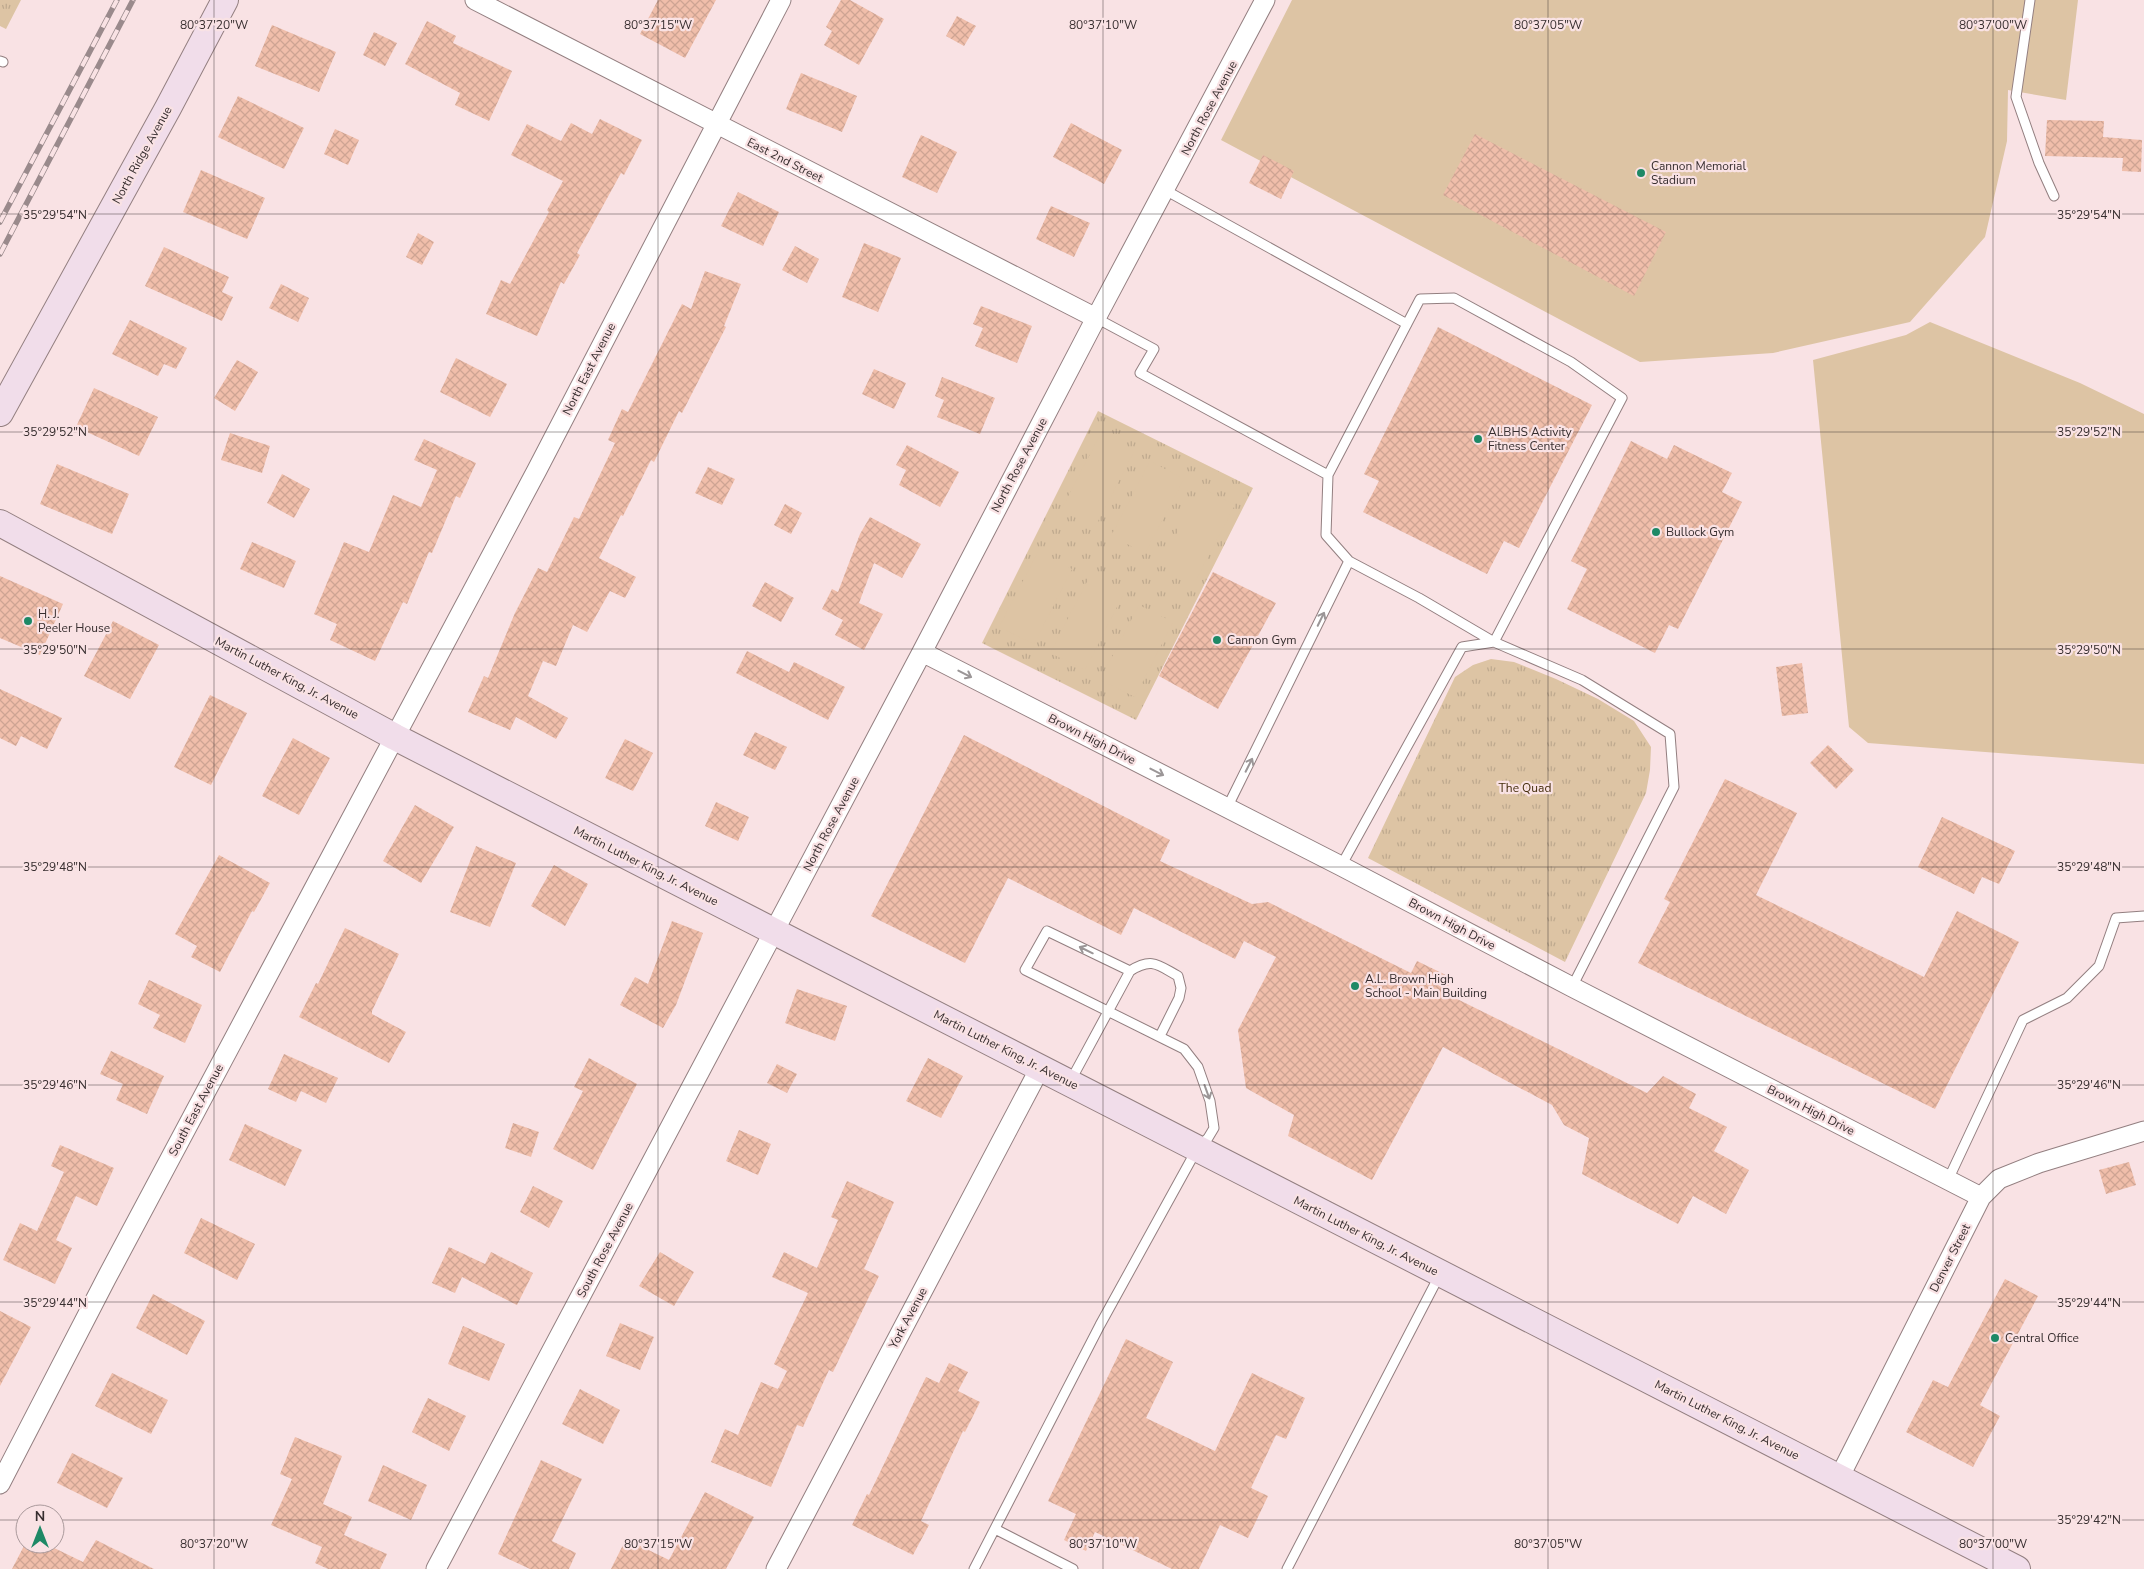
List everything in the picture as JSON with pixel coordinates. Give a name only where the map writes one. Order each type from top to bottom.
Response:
[{"type":"main road","name":"North Ridge Avenue","points":[[0,413],[159,125],[225,0]]},
{"type":"main road","name":"Martin Luther King, Jr. Avenue","points":[[0,523],[395,737],[2017,1569]]},
{"type":"street","name":"East 2nd Street","points":[[475,0],[1096,318]]},
{"type":"street","name":"North East Avenue","points":[[395,737],[537,470],[781,0]]},
{"type":"street","name":"North Rose Avenue","points":[[774,932],[1265,0]]},
{"type":"street","name":"Brown High Drive","points":[[922,652],[1341,866],[1981,1198]]},
{"type":"street","name":"South East Avenue","points":[[0,1484],[111,1270],[395,737]]},
{"type":"street","name":"South Rose Avenue","points":[[436,1569],[774,932]]},
{"type":"street","name":"York Avenue","points":[[776,1569],[1040,1068]]},
{"type":"street","name":"Denver Street","points":[[1839,1478],[1981,1198],[1999,1179],[2039,1163],[2144,1131]]},
{"type":"lane","points":[[2030,0],[2016,97],[2039,163],[2054,196]]},
{"type":"lane","points":[[1165,190],[1407,324]]},
{"type":"lane","points":[[1494,642],[1622,398],[1571,362],[1454,298],[1420,299],[1328,475],[1326,536],[1349,561],[1419,598],[1494,642],[1582,680],[1670,734],[1674,787],[1572,987]]},
{"type":"lane","points":[[1096,318],[1154,349],[1140,372],[1328,475]]},
{"type":"lane","points":[[1227,808],[1349,561]]},
{"type":"lane","points":[[1341,866],[1462,647],[1494,642]]},
{"type":"lane","points":[[1948,1181],[2023,1020],[2067,998],[2098,966],[2116,918],[2144,916]]},
{"type":"lane","points":[[974,1569],[1100,1325],[1197,1149],[1208,1138],[1214,1128],[1210,1102],[1198,1067],[1184,1049],[1025,970],[1047,931],[1130,971]]},
{"type":"lane","points":[[1069,1083],[1130,971],[1142,963],[1154,963],[1178,976],[1181,988],[1179,998],[1160,1036]]},
{"type":"lane","points":[[1287,1569],[1440,1273]]},
{"type":"lane","points":[[995,1529],[1073,1569]]},
{"type":"green space","points":[[0,0],[21,0],[6,29],[0,26]]},
{"type":"green space","name":"Cannon Memorial Stadium","points":[[1292,0],[2078,0],[2066,100],[2008,90],[2007,141],[1985,237],[1910,322],[1773,353],[1640,362],[1221,140]]},
{"type":"green space","points":[[1930,322],[2080,383],[2144,414],[2144,764],[1868,743],[1849,727],[1813,360],[1906,335]]},
{"type":"green space","points":[[1098,411],[1253,488],[1136,720],[982,643]]},
{"type":"green space","points":[[1100,435],[1134,452],[1095,527],[1061,510]]},
{"type":"green space","points":[[1150,461],[1184,479],[1145,553],[1111,536]]},
{"type":"green space","points":[[1200,487],[1235,505],[1196,580],[1162,563]]},
{"type":"green space","points":[[1038,552],[1072,569],[1034,644],[999,627]]},
{"type":"green space","points":[[1089,578],[1123,595],[1085,670],[1050,653]]},
{"type":"green space","points":[[1139,605],[1173,622],[1135,697],[1100,680]]},
{"type":"green space","name":"The Quad","points":[[1491,659],[1514,662],[1598,699],[1634,721],[1651,747],[1646,793],[1565,962],[1368,858],[1455,677],[1473,665]]},
{"type":"building","points":[[658,0],[716,0],[685,58],[640,34]]},
{"type":"building","points":[[841,0],[850,0],[884,19],[859,65],[824,45],[832,31],[826,27]]},
{"type":"building","points":[[957,16],[976,26],[964,46],[946,36]]},
{"type":"building","points":[[427,21],[456,36],[453,43],[512,71],[489,121],[455,105],[460,93],[405,64]]},
{"type":"building","points":[[272,25],[336,52],[319,92],[255,66]]},
{"type":"building","points":[[374,32],[397,43],[385,66],[363,55]]},
{"type":"building","points":[[801,73],[857,96],[842,132],[786,109]]},
{"type":"building","points":[[238,96],[304,128],[284,169],[218,137]]},
{"type":"building","points":[[600,119],[642,140],[624,175],[621,173],[577,253],[580,255],[564,284],[561,282],[537,336],[486,314],[501,280],[510,284],[549,212],[547,210],[563,181],[511,155],[527,124],[561,141],[571,123],[592,134]]},
{"type":"building","points":[[2047,120],[2104,121],[2103,137],[2142,140],[2141,172],[2122,171],[2123,158],[2045,156]]},
{"type":"building","points":[[1071,123],[1122,150],[1104,184],[1053,157]]},
{"type":"building","points":[[335,129],[359,140],[348,165],[324,154]]},
{"type":"building","points":[[1475,134],[1666,232],[1634,296],[1443,195]]},
{"type":"building","points":[[921,135],[957,152],[937,193],[902,177]]},
{"type":"building","points":[[1263,155],[1294,171],[1281,199],[1249,183]]},
{"type":"building","points":[[201,170],[265,198],[247,239],[183,212]]},
{"type":"building","points":[[738,192],[779,212],[763,246],[721,226]]},
{"type":"building","points":[[1051,206],[1090,223],[1074,257],[1036,239]]},
{"type":"building","points":[[418,233],[434,242],[422,265],[406,257]]},
{"type":"building","points":[[864,243],[901,258],[878,312],[842,297]]},
{"type":"building","points":[[795,246],[819,259],[807,283],[782,270]]},
{"type":"building","points":[[164,247],[229,277],[222,292],[233,297],[222,321],[145,286]]},
{"type":"building","points":[[705,271],[741,284],[724,326],[726,327],[682,413],[679,411],[654,462],[651,460],[623,516],[621,515],[599,558],[636,577],[625,598],[610,591],[587,632],[573,625],[556,666],[543,661],[528,696],[568,718],[556,739],[516,717],[510,730],[468,712],[484,676],[488,678],[515,613],[538,568],[547,572],[574,517],[579,519],[615,443],[608,440],[622,409],[628,412],[682,304],[691,309]]},
{"type":"building","points":[[281,284],[309,298],[298,322],[269,308]]},
{"type":"building","points":[[981,306],[1032,326],[1017,363],[975,346],[983,328],[973,324]]},
{"type":"building","points":[[130,320],[187,348],[176,369],[164,364],[158,376],[112,354]]},
{"type":"building","name":"ALBHS Activity Fitness Center","points":[[1438,327],[1592,405],[1519,548],[1504,541],[1487,574],[1363,512],[1379,481],[1364,474]]},
{"type":"building","points":[[456,358],[507,384],[490,417],[440,392]]},
{"type":"building","points":[[237,360],[258,372],[235,411],[214,398]]},
{"type":"building","points":[[874,369],[906,383],[894,409],[862,394]]},
{"type":"building","points":[[942,377],[995,398],[980,434],[937,417],[944,400],[935,396]]},
{"type":"building","points":[[94,388],[158,417],[139,456],[76,427]]},
{"type":"building","points":[[230,433],[270,446],[262,473],[221,460]]},
{"type":"building","points":[[424,439],[476,463],[460,498],[456,496],[432,553],[429,552],[407,604],[403,602],[375,661],[330,640],[337,624],[314,614],[344,542],[369,552],[393,495],[421,507],[437,470],[414,460]]},
{"type":"building","name":"Bullock Gym","points":[[1631,441],[1667,459],[1674,445],[1732,473],[1722,492],[1742,502],[1678,629],[1669,625],[1655,653],[1567,609],[1587,569],[1571,561]]},
{"type":"building","points":[[907,445],[959,472],[940,507],[899,485],[906,470],[896,465]]},
{"type":"building","points":[[57,464],[129,494],[112,534],[40,504]]},
{"type":"building","points":[[708,467],[735,479],[722,505],[695,493]]},
{"type":"building","points":[[282,474],[310,489],[294,518],[267,503]]},
{"type":"building","points":[[785,504],[802,513],[791,534],[774,525]]},
{"type":"building","points":[[870,517],[921,544],[902,578],[874,563],[859,603],[883,614],[864,650],[835,635],[843,620],[822,609],[832,589],[838,592],[860,534]]},
{"type":"building","points":[[252,542],[296,561],[284,588],[240,569]]},
{"type":"building","name":"Cannon Gym","points":[[1213,572],[1276,603],[1218,709],[1159,676]]},
{"type":"building","name":"H. J. Peeler House","points":[[0,576],[63,604],[40,655],[0,638]]},
{"type":"building","points":[[765,582],[794,598],[781,622],[752,606]]},
{"type":"building","points":[[113,621],[159,645],[130,699],[84,676]]},
{"type":"building","points":[[747,651],[789,672],[794,662],[845,687],[828,720],[736,673]]},
{"type":"building","points":[[1802,663],[1808,713],[1782,716],[1776,667]]},
{"type":"building","points":[[0,689],[62,718],[47,749],[21,736],[16,746],[0,738]]},
{"type":"building","points":[[210,695],[247,713],[211,785],[174,767]]},
{"type":"building","points":[[755,732],[787,747],[775,770],[743,755]]},
{"type":"building","name":"A.L. Brown High School - Main Building","points":[[964,735],[1170,840],[1160,861],[1252,904],[1268,902],[1411,973],[1417,961],[1452,978],[1445,993],[1647,1093],[1663,1076],[1696,1094],[1689,1108],[1727,1127],[1714,1151],[1749,1170],[1726,1214],[1693,1196],[1678,1224],[1582,1174],[1589,1138],[1564,1125],[1552,1105],[1443,1047],[1372,1180],[1288,1136],[1294,1115],[1246,1088],[1238,1030],[1276,957],[1244,941],[1235,959],[1134,908],[1121,935],[1008,878],[965,963],[871,916]]},
{"type":"building","points":[[293,738],[330,758],[299,815],[262,796]]},
{"type":"building","points":[[625,739],[653,753],[633,791],[605,778]]},
{"type":"building","points":[[1828,745],[1854,770],[1836,789],[1810,763]]},
{"type":"building","points":[[1725,779],[1797,813],[1756,895],[1924,977],[1957,911],[2019,942],[1935,1109],[1638,963],[1670,902],[1664,899]]},
{"type":"building","points":[[716,802],[749,817],[738,841],[705,826]]},
{"type":"building","points":[[415,805],[454,827],[421,883],[383,861]]},
{"type":"building","points":[[1942,817],[2015,851],[1999,884],[1982,877],[1974,894],[1918,867]]},
{"type":"building","points":[[476,846],[516,863],[490,927],[450,912]]},
{"type":"building","points":[[219,855],[270,883],[254,912],[252,911],[220,972],[191,957],[197,946],[175,934]]},
{"type":"building","points":[[554,865],[588,884],[565,926],[531,906]]},
{"type":"building","points":[[672,921],[703,933],[676,1005],[663,1028],[620,1005],[635,977],[648,984]]},
{"type":"building","points":[[345,928],[399,954],[372,1011],[372,1014],[406,1032],[389,1063],[299,1017],[316,983],[318,984]]},
{"type":"building","points":[[149,980],[202,1005],[185,1043],[153,1028],[160,1015],[138,1004]]},
{"type":"building","points":[[797,989],[847,1006],[835,1041],[785,1023]]},
{"type":"building","points":[[111,1051],[164,1076],[147,1114],[116,1100],[123,1084],[100,1074]]},
{"type":"building","points":[[284,1054],[338,1078],[326,1103],[301,1091],[296,1102],[268,1089]]},
{"type":"building","points":[[589,1058],[637,1084],[593,1170],[553,1149],[583,1091],[574,1087]]},
{"type":"building","points":[[928,1058],[963,1076],[941,1118],[906,1101]]},
{"type":"building","points":[[777,1064],[797,1074],[787,1093],[767,1083]]},
{"type":"building","points":[[513,1123],[539,1132],[531,1157],[505,1148]]},
{"type":"building","points":[[245,1124],[302,1150],[285,1186],[229,1160]]},
{"type":"building","points":[[739,1130],[771,1144],[758,1175],[726,1161]]},
{"type":"building","points":[[60,1145],[114,1168],[97,1206],[76,1196],[56,1240],[72,1248],[55,1284],[3,1260],[20,1223],[37,1231],[64,1172],[51,1166]]},
{"type":"building","points":[[2129,1162],[2136,1185],[2106,1194],[2099,1170]]},
{"type":"building","points":[[847,1181],[894,1202],[864,1269],[879,1276],[833,1372],[829,1370],[803,1427],[797,1425],[771,1487],[711,1462],[725,1429],[738,1435],[761,1382],[778,1389],[787,1371],[774,1364],[808,1293],[772,1277],[784,1252],[817,1268],[838,1220],[831,1217]]},
{"type":"building","points":[[533,1186],[563,1201],[549,1228],[520,1212]]},
{"type":"building","points":[[201,1218],[255,1244],[237,1280],[184,1253]]},
{"type":"building","points":[[449,1247],[485,1264],[491,1252],[533,1273],[517,1305],[462,1277],[455,1293],[432,1283]]},
{"type":"building","points":[[660,1252],[694,1272],[674,1306],[639,1286]]},
{"type":"building","name":"Central Office","points":[[2005,1279],[2038,1296],[1980,1405],[2000,1416],[1973,1467],[1906,1432],[1933,1380],[1948,1387]]},
{"type":"building","points":[[153,1294],[205,1321],[187,1355],[136,1328]]},
{"type":"building","points":[[0,1311],[31,1327],[0,1386]]},
{"type":"building","points":[[620,1323],[654,1337],[640,1370],[606,1356]]},
{"type":"building","points":[[463,1326],[505,1344],[489,1381],[448,1364]]},
{"type":"building","points":[[1126,1339],[1173,1362],[1146,1418],[1215,1451],[1252,1373],[1305,1398],[1286,1439],[1276,1435],[1251,1488],[1268,1496],[1248,1538],[1220,1525],[1199,1569],[1172,1569],[1095,1532],[1086,1551],[1064,1540],[1076,1514],[1048,1501]]},
{"type":"building","points":[[949,1363],[968,1372],[958,1391],[980,1402],[965,1432],[963,1431],[921,1521],[929,1525],[913,1555],[852,1525],[867,1494],[869,1495],[926,1377],[939,1383]]},
{"type":"building","points":[[112,1373],[168,1400],[151,1434],[95,1406]]},
{"type":"building","points":[[580,1389],[620,1410],[603,1444],[562,1424]]},
{"type":"building","points":[[428,1398],[466,1416],[449,1451],[412,1432]]},
{"type":"building","points":[[295,1437],[342,1456],[323,1504],[352,1517],[344,1535],[387,1554],[380,1569],[328,1569],[315,1563],[322,1547],[271,1525],[292,1479],[280,1474]]},
{"type":"building","points":[[72,1453],[123,1478],[107,1508],[57,1483]]},
{"type":"building","points":[[541,1460],[582,1479],[552,1541],[576,1553],[569,1569],[530,1569],[498,1554]]},
{"type":"building","points":[[383,1465],[427,1485],[411,1520],[368,1501]]},
{"type":"building","points":[[705,1492],[754,1517],[726,1569],[611,1569],[626,1539],[669,1560]]},
{"type":"building","points":[[96,1540],[154,1569],[12,1569],[20,1554],[65,1553],[83,1562]]},
{"type":"railway","points":[[0,222],[117,0]]},
{"type":"railway","points":[[0,254],[133,0]]},
{"type":"place","name":"Cannon Memorial Stadium","points":[[1641,173]]},
{"type":"place","name":"ALBHS Activity Fitness Center","points":[[1478,439]]},
{"type":"place","name":"Bullock Gym","points":[[1656,532]]},
{"type":"place","name":"H. J. Peeler House","points":[[28,621]]},
{"type":"place","name":"Cannon Gym","points":[[1217,640]]},
{"type":"place","name":"A.L. Brown High School - Main Building","points":[[1355,986]]},
{"type":"place","name":"Central Office","points":[[1995,1338]]}]
